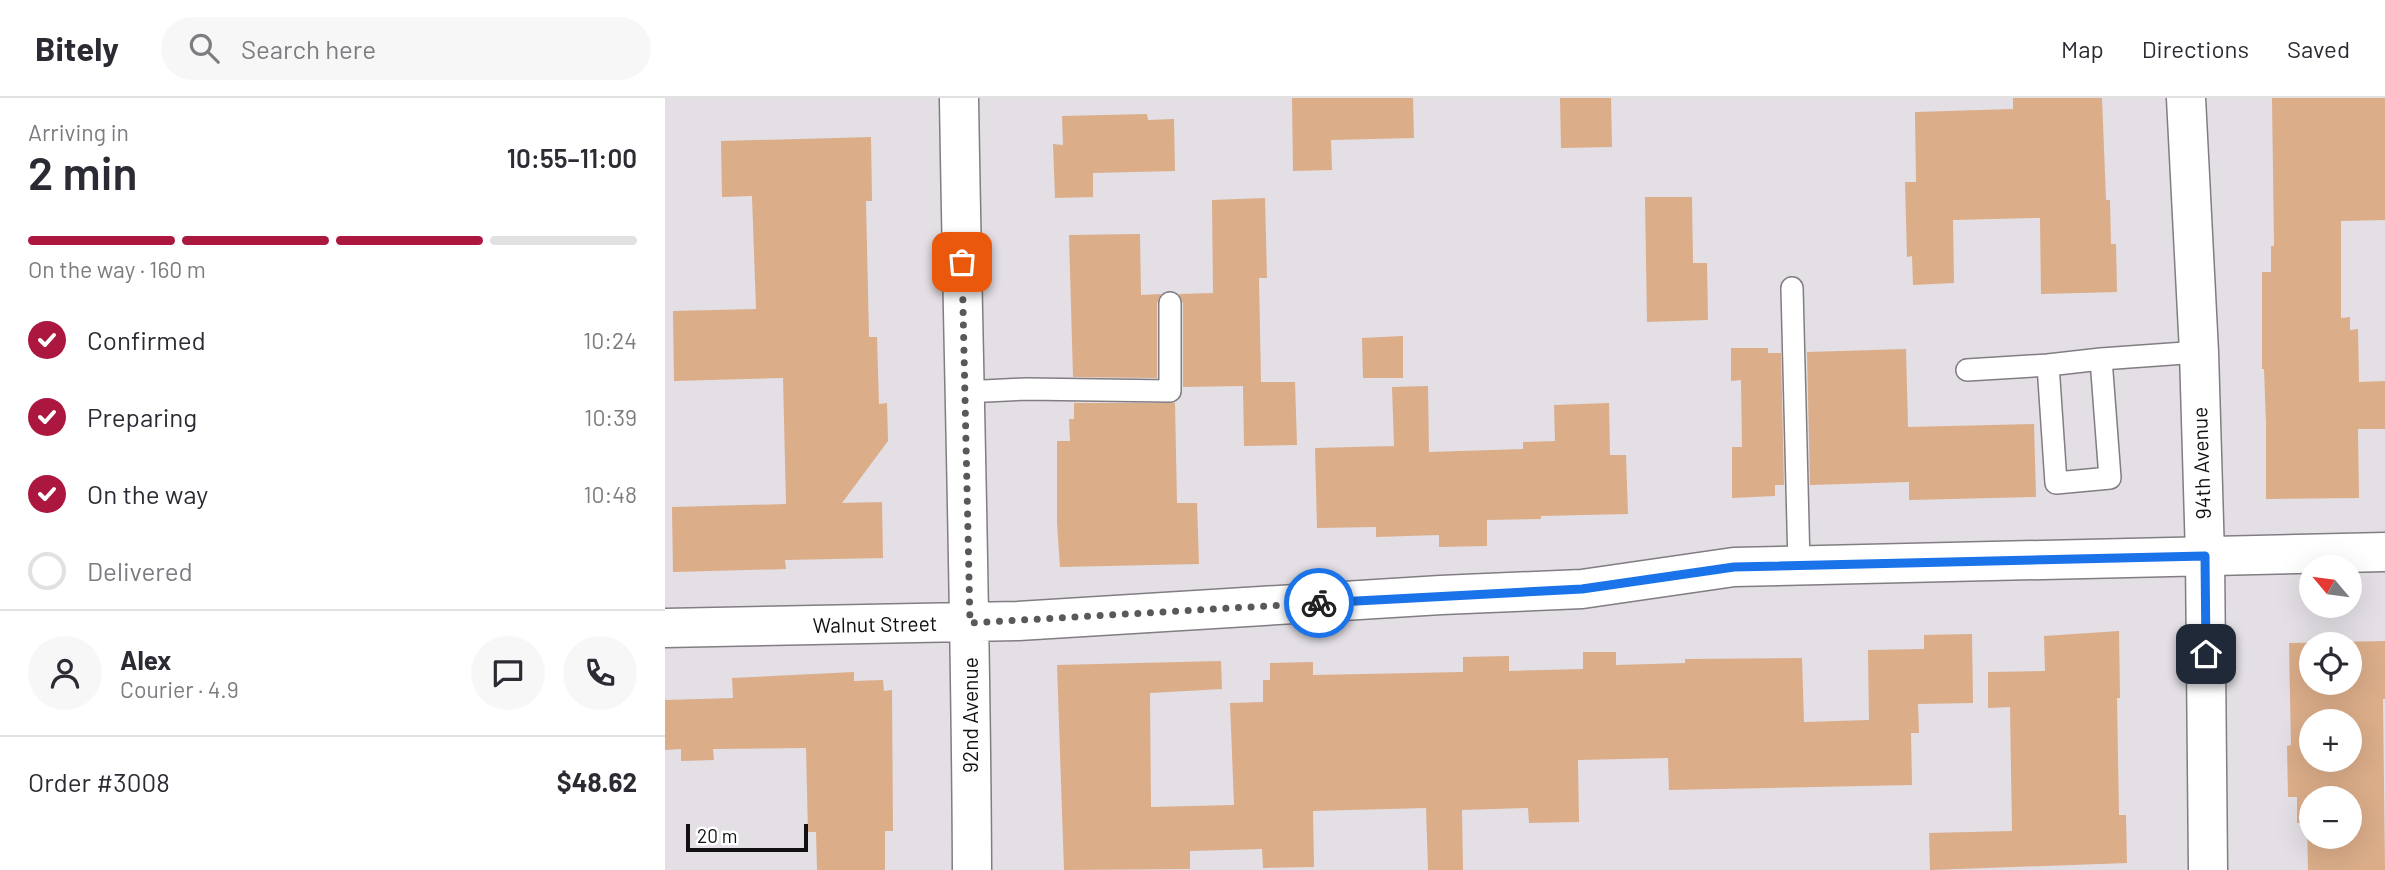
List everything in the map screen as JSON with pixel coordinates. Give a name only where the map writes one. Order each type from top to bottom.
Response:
[{"type":"street","name":"92nd Avenue","points":[[959,98],[970,623],[972,870]]},
{"type":"street","name":"94th Avenue","points":[[2186,98],[2199,352],[2205,556],[2208,870]]},
{"type":"street","name":"Walnut Street","points":[[665,628],[970,623],[1582,589],[1734,567],[2385,552]]},
{"type":"lane","points":[[1792,289],[1798,565]]},
{"type":"lane","points":[[964,391],[1170,391],[1170,303]]},
{"type":"lane","points":[[1967,370],[2199,352]]},
{"type":"lane","points":[[2047,365],[2056,483],[2110,478],[2101,359]]},
{"type":"building","points":[[1292,98],[1413,98],[1414,138],[1331,140],[1332,170],[1293,171]]},
{"type":"building","points":[[1560,98],[1611,98],[1612,147],[1561,148]]},
{"type":"building","points":[[2013,98],[2102,98],[2106,200],[2110,200],[2111,244],[2116,244],[2117,292],[2041,294],[2040,218],[1953,220],[1954,283],[1913,285],[1912,256],[1907,257],[1905,182],[1916,182],[1915,112],[2013,109]]},
{"type":"building","points":[[2272,98],[2385,98],[2385,220],[2341,221],[2341,318],[2350,317],[2350,330],[2358,329],[2359,382],[2385,381],[2385,429],[2358,429],[2359,498],[2266,499],[2262,272],[2271,272],[2271,246],[2274,246]]},
{"type":"building","points":[[1147,114],[1148,120],[1174,119],[1175,171],[1093,173],[1093,197],[1055,198],[1053,144],[1063,145],[1062,116]]},
{"type":"building","points":[[871,137],[872,201],[866,201],[869,337],[877,337],[879,404],[887,403],[888,441],[842,503],[882,502],[883,558],[785,560],[786,569],[673,572],[672,507],[786,504],[783,378],[674,381],[673,311],[756,309],[752,196],[722,197],[721,141]]},
{"type":"building","points":[[1645,197],[1692,197],[1693,263],[1707,263],[1708,320],[1647,322]]},
{"type":"building","points":[[1265,198],[1267,278],[1259,278],[1261,382],[1295,382],[1297,445],[1244,446],[1243,386],[1183,387],[1183,303],[1179,294],[1213,293],[1212,200]]},
{"type":"building","points":[[1140,234],[1141,295],[1161,294],[1157,303],[1157,378],[1073,377],[1069,235]]},
{"type":"building","points":[[1403,336],[1403,378],[1363,378],[1362,338]]},
{"type":"building","points":[[1731,348],[1768,348],[1768,353],[1781,353],[1784,485],[1775,485],[1775,496],[1732,498],[1732,447],[1742,447],[1741,380],[1731,381]]},
{"type":"building","points":[[1906,349],[1908,427],[2034,424],[2036,497],[1909,500],[1909,482],[1810,485],[1807,352]]},
{"type":"building","points":[[1428,386],[1429,452],[1523,449],[1523,442],[1555,441],[1554,405],[1609,403],[1610,455],[1626,455],[1628,514],[1487,520],[1487,546],[1439,547],[1439,535],[1376,537],[1376,527],[1317,528],[1315,448],[1394,446],[1392,387]]},
{"type":"building","points":[[1074,403],[1175,403],[1177,503],[1197,503],[1199,564],[1060,567],[1057,441],[1070,441],[1069,419],[1074,419]]},
{"type":"building","points":[[2119,631],[2119,815],[2126,815],[2127,863],[1930,870],[1929,833],[2012,831],[2010,707],[1988,708],[1988,672],[2045,671],[2044,636]]},
{"type":"building","points":[[1972,634],[1973,703],[1918,704],[1919,733],[1911,733],[1912,785],[1669,790],[1668,758],[1578,760],[1579,822],[1529,823],[1528,808],[1462,810],[1463,870],[1428,870],[1426,808],[1313,811],[1314,867],[1263,868],[1262,849],[1190,851],[1190,869],[1064,870],[1057,665],[1221,661],[1222,689],[1150,693],[1151,807],[1234,805],[1230,703],[1263,702],[1263,680],[1270,680],[1270,663],[1313,662],[1313,675],[1463,672],[1463,657],[1509,656],[1509,671],[1583,669],[1583,652],[1616,652],[1616,665],[1685,663],[1685,659],[1802,658],[1804,722],[1869,720],[1868,650],[1924,649],[1924,635]]},
{"type":"building","points":[[2362,641],[2385,641],[2385,870],[2308,870],[2308,849],[2362,849],[2362,786],[2299,786],[2297,823],[2297,797],[2288,797],[2287,746],[2291,745],[2289,643],[2299,643],[2299,695],[2362,695]]},
{"type":"building","points":[[854,672],[854,681],[883,680],[884,691],[892,690],[893,831],[885,831],[885,870],[817,870],[816,832],[808,832],[806,748],[713,749],[714,760],[681,761],[681,749],[665,750],[665,700],[733,698],[732,678]]},
{"type":"way so far","points":[[962,262],[970,623],[1319,603]]},
{"type":"route","points":[[1319,603],[1582,589],[1734,567],[2205,556],[2206,654]]}]
